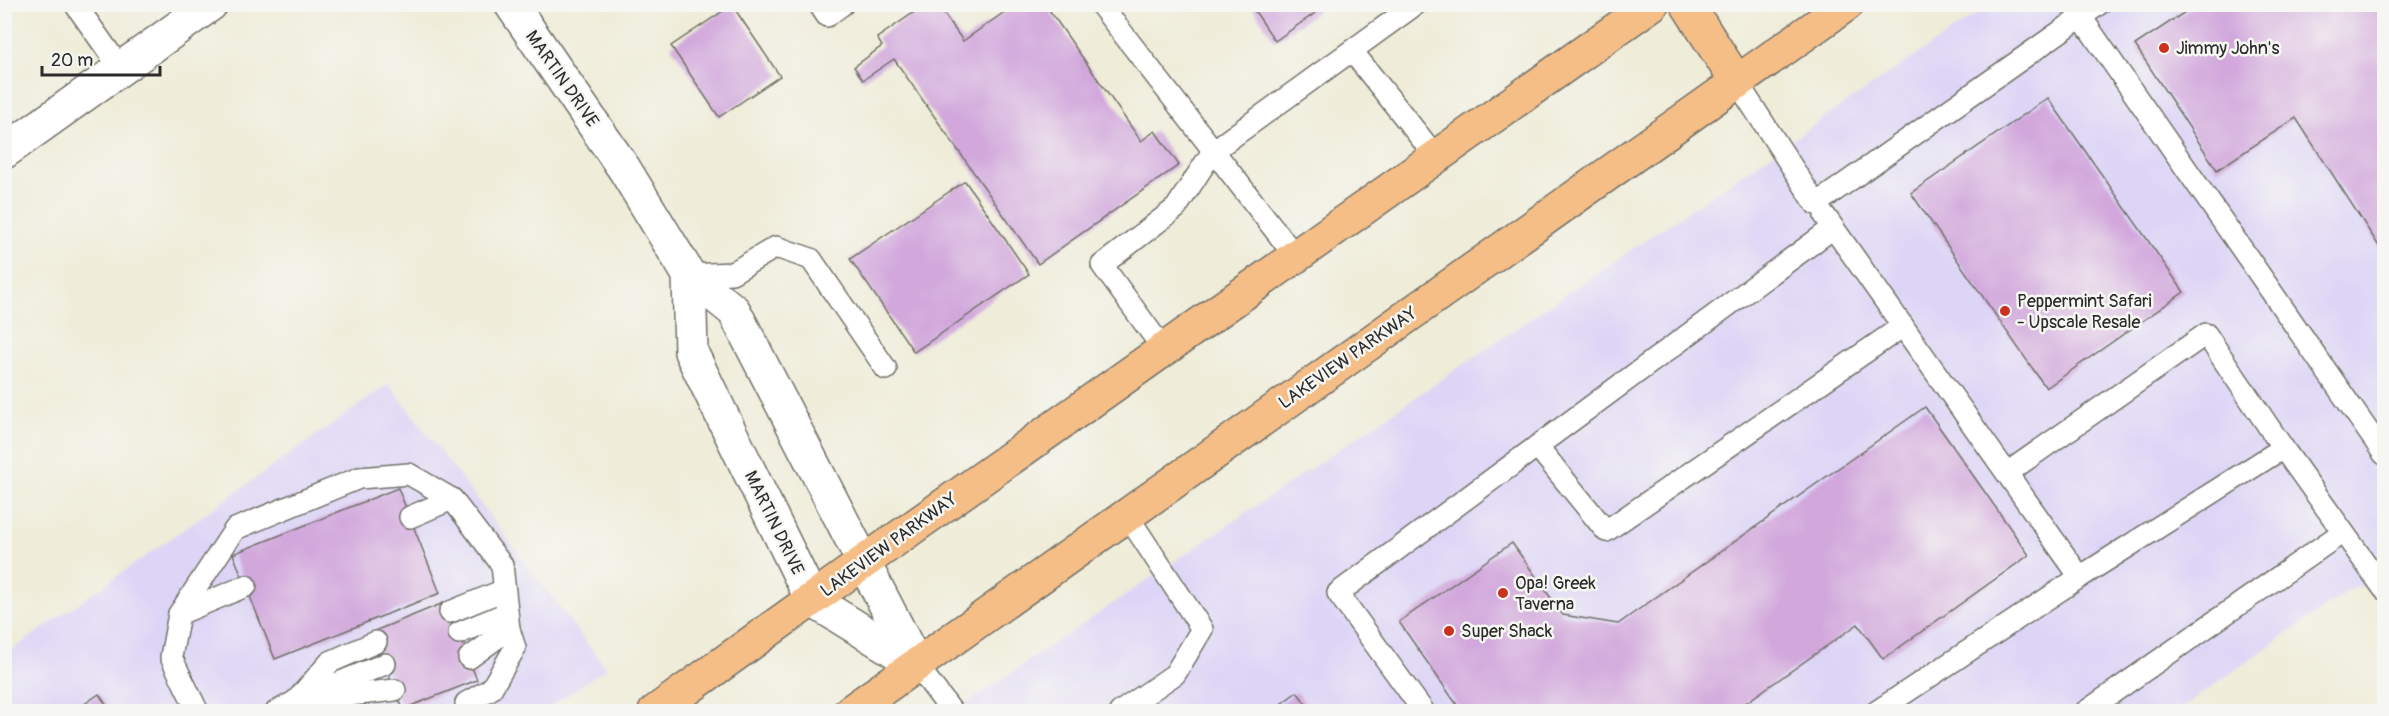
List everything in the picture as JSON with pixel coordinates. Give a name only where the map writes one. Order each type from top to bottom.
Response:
[{"type":"main road","name":"LAKEVIEW PARKWAY","points":[[655,711],[1652,4]]},
{"type":"main road","points":[[1688,4],[1737,82]]},
{"type":"main road","name":"LAKEVIEW PARKWAY","points":[[850,711],[1847,4]]},
{"type":"street","points":[[4,152],[211,4]]},
{"type":"street","name":"MARTIN DRIVE","points":[[511,4],[625,170],[689,275],[734,311],[916,664]]},
{"type":"street","name":"MARTIN DRIVE","points":[[689,275],[691,352],[812,600]]},
{"type":"street","points":[[812,600],[916,664]]},
{"type":"lane","points":[[75,4],[120,69]]},
{"type":"lane","points":[[819,4],[826,16],[843,4]]},
{"type":"lane","points":[[1101,4],[1295,256]]},
{"type":"lane","points":[[1164,350],[1102,265],[1176,208],[1213,151],[1416,4]]},
{"type":"lane","points":[[1816,204],[2077,11],[2099,4]]},
{"type":"lane","points":[[2077,11],[2385,454]]},
{"type":"lane","points":[[1352,51],[1436,157]]},
{"type":"lane","points":[[1737,82],[1816,204],[2080,577]]},
{"type":"lane","points":[[1424,711],[1338,593],[1833,228]]},
{"type":"lane","points":[[689,275],[732,273],[776,247],[811,259],[886,369]]},
{"type":"lane","points":[[1537,446],[1606,531],[1903,326]]},
{"type":"lane","points":[[2007,473],[2206,334],[2283,448],[2385,589]]},
{"type":"lane","points":[[1876,711],[2080,577],[2283,448]]},
{"type":"lane","points":[[198,711],[171,657],[179,614],[235,529],[359,478],[409,474],[452,499],[502,565],[508,621],[515,648],[491,689],[466,703]]},
{"type":"lane","points":[[410,517],[452,499]]},
{"type":"lane","points":[[1120,711],[1175,674],[1202,630],[1127,515]]},
{"type":"lane","points":[[2085,711],[2343,532]]},
{"type":"lane","points":[[179,614],[246,586]]},
{"type":"lane","points":[[450,612],[504,590]]},
{"type":"lane","points":[[459,633],[508,621]]},
{"type":"lane","points":[[469,658],[508,621]]},
{"type":"lane","points":[[296,701],[330,662],[376,642]]},
{"type":"lane","points":[[276,711],[385,664]]},
{"type":"lane","points":[[916,664],[952,711]]},
{"type":"lane","points":[[296,701],[395,690]]},
{"type":"shaded area","points":[[1990,5],[2384,5],[2384,590],[2355,586],[2177,711],[954,712]]},
{"type":"shaded area","points":[[389,384],[606,668],[544,711],[5,712],[4,656]]},
{"type":"building","points":[[926,4],[937,4],[963,41],[1016,4],[1045,4],[1141,141],[1155,131],[1179,165],[1038,264],[894,59],[863,80],[854,67],[882,46],[877,38]]},
{"type":"building","points":[[1250,4],[1313,4],[1318,11],[1275,41]]},
{"type":"building","points":[[2197,4],[2384,4],[2384,254],[2296,118],[2217,170],[2135,45]]},
{"type":"building","points":[[732,5],[780,76],[719,117],[671,46]]},
{"type":"building","points":[[2048,98],[2184,292],[2046,388],[1911,193]]},
{"type":"building","points":[[965,181],[1029,274],[914,352],[850,259]]},
{"type":"building","points":[[1925,407],[2029,555],[1883,659],[1858,624],[1737,709],[1738,712],[1462,712],[1399,622],[1512,543],[1563,615],[1618,624]]},
{"type":"building","points":[[398,488],[440,593],[275,659],[233,554]]},
{"type":"building","points":[[446,602],[477,680],[403,709],[372,632]]},
{"type":"building","points":[[1297,692],[1312,712],[1270,712]]},
{"type":"building","points":[[99,694],[111,712],[73,712]]},
{"type":"place","name":"Jimmy John's","points":[[2164,48]]},
{"type":"place","name":"Peppermint Safari - Upscale Resale","points":[[2005,311]]},
{"type":"place","name":"Opa! Greek Taverna","points":[[1503,593]]},
{"type":"place","name":"Super Shack","points":[[1449,631]]}]
